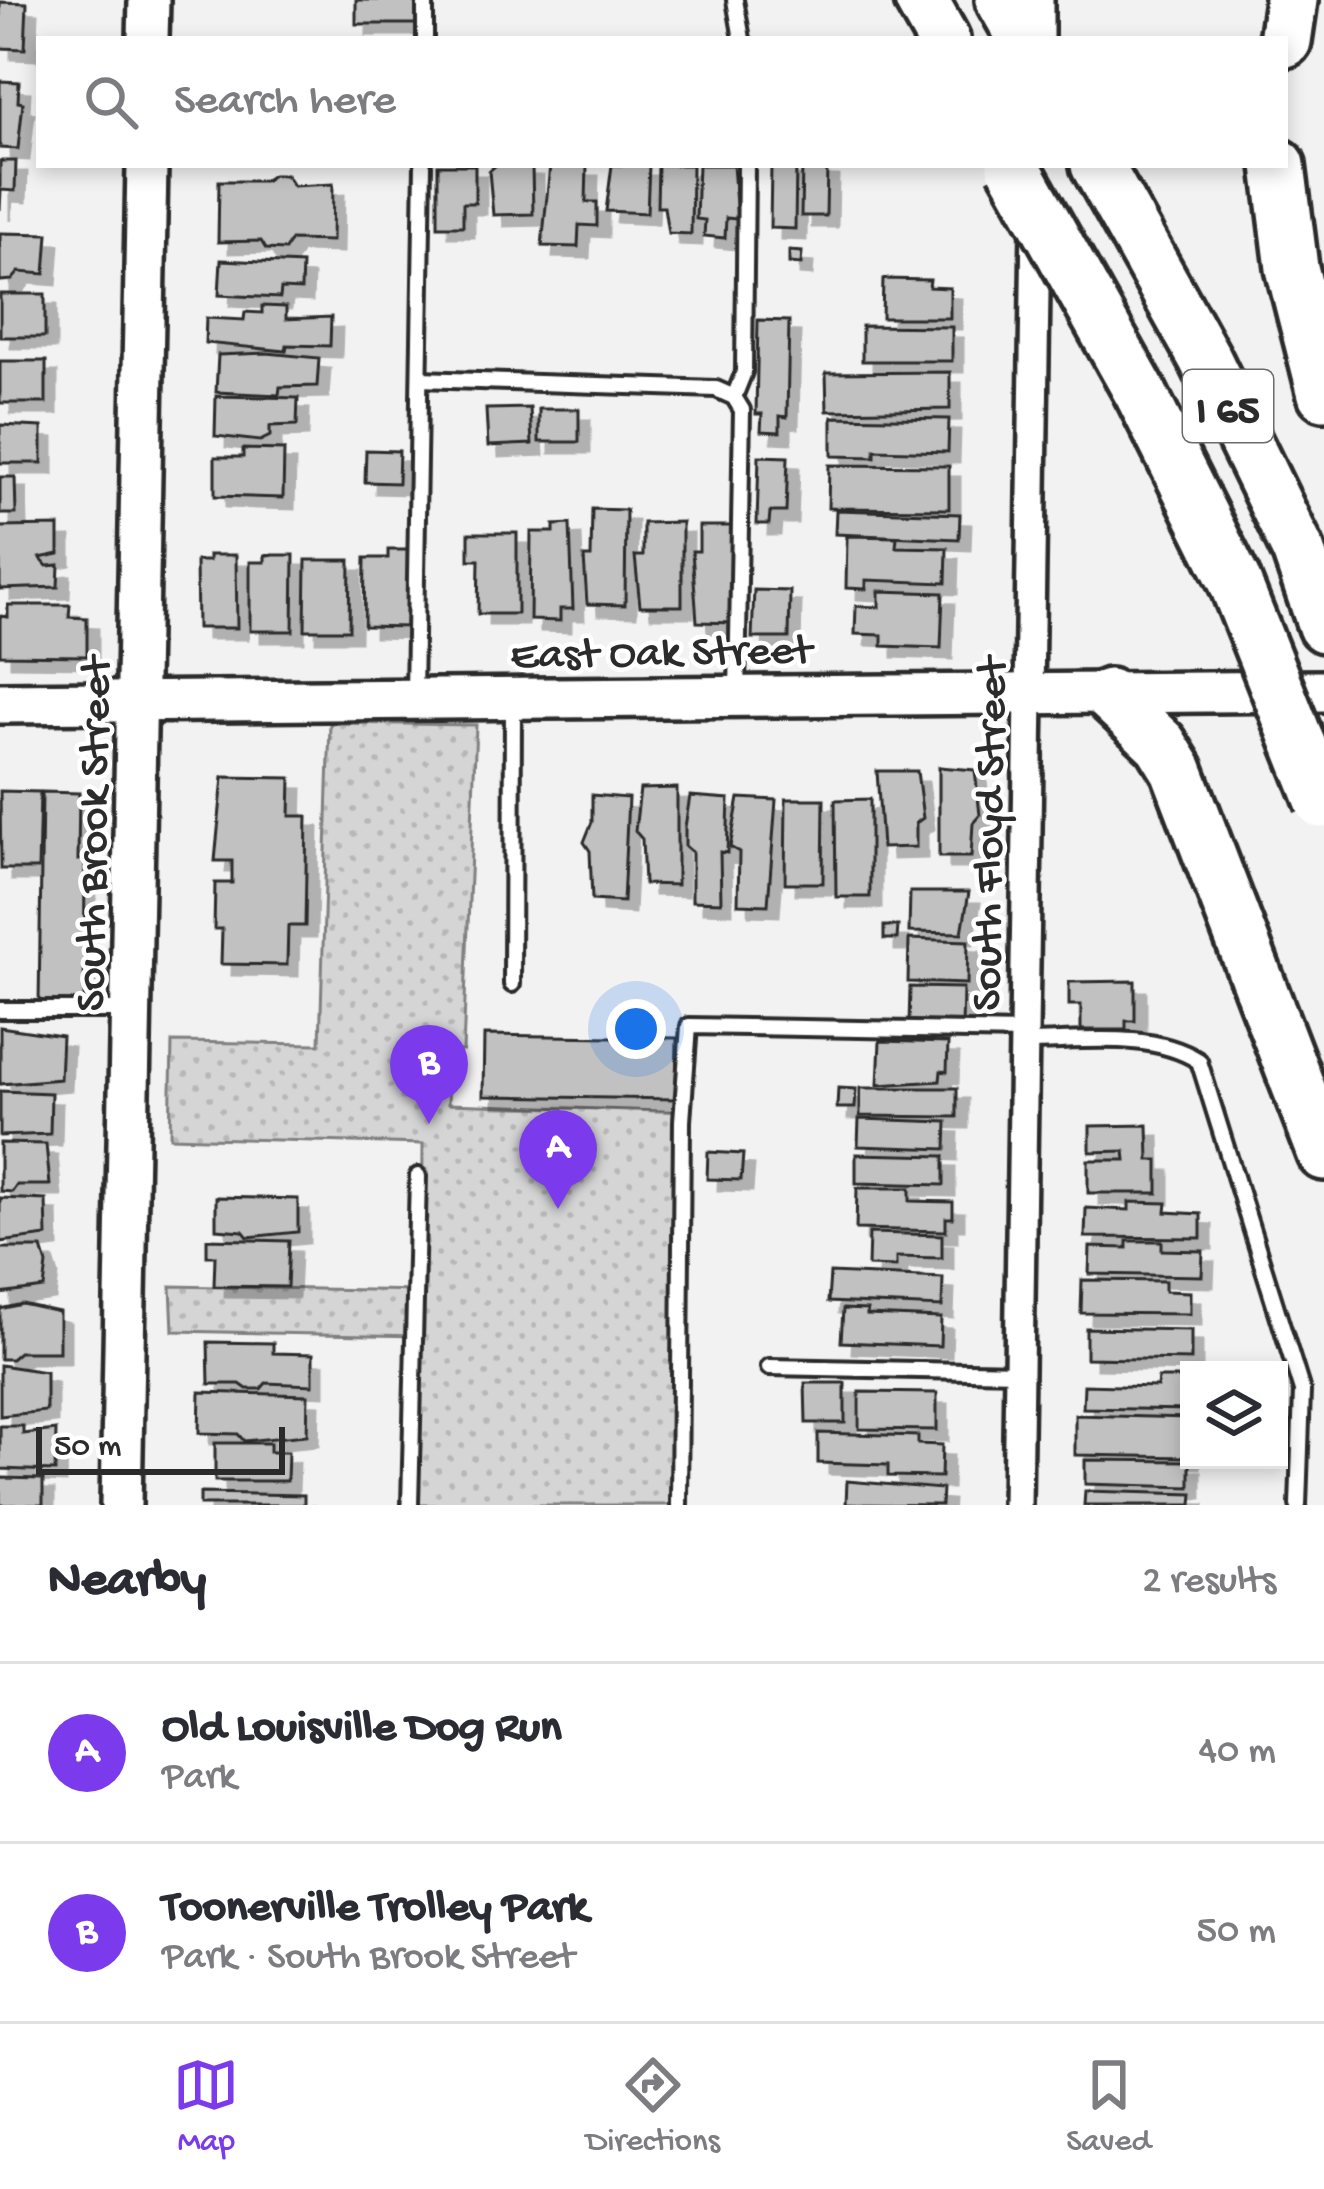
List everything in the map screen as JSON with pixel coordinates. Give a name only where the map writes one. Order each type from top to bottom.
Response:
[{"type":"highway","points":[[920,0],[941,36]]},
{"type":"highway","points":[[1002,0],[1022,36]]},
{"type":"highway","points":[[1286,36],[1292,0]]},
{"type":"highway","name":"I 65","points":[[1015,168],[1141,394],[1234,580],[1323,804]]},
{"type":"highway","name":"I 65","points":[[1099,168],[1288,528],[1315,603]]},
{"type":"highway","points":[[1280,168],[1292,268],[1324,394]]},
{"type":"highway","points":[[1108,694],[1160,744],[1178,770],[1324,1154]]},
{"type":"street","points":[[148,36],[149,0]]},
{"type":"street","points":[[1039,0],[1039,36]]},
{"type":"street","name":"South Brook Street","points":[[122,1505],[146,168]]},
{"type":"street","name":"South Floyd Street","points":[[1017,1505],[1037,168]]},
{"type":"street","name":"East Oak Street","points":[[0,703],[1324,691]]},
{"type":"lane","points":[[425,0],[425,36]]},
{"type":"lane","points":[[734,0],[741,36]]},
{"type":"lane","points":[[414,699],[423,168]]},
{"type":"lane","points":[[734,397],[744,372],[746,168]]},
{"type":"lane","points":[[421,379],[716,388],[734,397],[742,410],[737,694]]},
{"type":"lane","points":[[512,984],[514,698]]},
{"type":"lane","points":[[0,1010],[134,1010]]},
{"type":"lane","points":[[679,1505],[682,1121],[689,1026],[1136,1042],[1178,1048],[1198,1061],[1302,1391],[1298,1505]]},
{"type":"lane","points":[[410,1505],[418,1176]]},
{"type":"lane","points":[[769,1367],[1019,1372]]},
{"type":"shaded area","points":[[330,723],[476,725],[463,1051],[450,1051],[448,1104],[688,1112],[676,1505],[417,1505],[420,1336],[173,1331],[171,1286],[422,1291],[423,1144],[170,1137],[172,1042],[320,1044]]},
{"type":"building","points":[[356,0],[420,0],[419,24],[356,24]]},
{"type":"building","points":[[0,2],[27,3],[25,49],[0,48]]},
{"type":"building","points":[[0,81],[19,82],[18,102],[23,103],[18,149],[0,148]]},
{"type":"building","points":[[0,161],[16,161],[15,191],[1,190],[0,210]]},
{"type":"building","points":[[438,168],[475,168],[475,203],[463,203],[463,226],[438,226]]},
{"type":"building","points":[[532,168],[533,214],[493,215],[489,171]]},
{"type":"building","points":[[550,168],[587,168],[586,202],[597,202],[597,226],[579,225],[578,247],[542,246]]},
{"type":"building","points":[[612,168],[649,168],[647,213],[606,211]]},
{"type":"building","points":[[658,168],[692,168],[691,234],[668,233],[664,207],[657,207]]},
{"type":"building","points":[[698,168],[733,168],[737,219],[726,218],[725,238],[704,236],[705,220],[696,219]]},
{"type":"building","points":[[771,168],[796,168],[795,229],[770,228]]},
{"type":"building","points":[[802,168],[827,168],[826,216],[801,216]]},
{"type":"building","points":[[286,175],[293,186],[333,184],[332,241],[291,240],[285,250],[266,249],[261,241],[218,242],[219,181],[264,181]]},
{"type":"building","points":[[0,233],[48,234],[45,274],[19,272],[12,280],[0,281]]},
{"type":"building","points":[[789,251],[802,252],[801,264],[789,263]]},
{"type":"building","points":[[221,260],[302,264],[301,290],[281,289],[280,298],[219,295]]},
{"type":"building","points":[[883,279],[930,280],[929,287],[950,288],[950,318],[882,318]]},
{"type":"building","points":[[0,294],[45,294],[45,337],[0,337]]},
{"type":"building","points":[[262,306],[286,307],[286,319],[331,317],[330,346],[287,345],[286,351],[205,343],[206,318],[244,320],[245,312],[262,313]]},
{"type":"building","points":[[758,320],[789,321],[787,417],[780,416],[780,432],[761,431],[762,414],[756,414]]},
{"type":"building","points":[[862,326],[952,327],[952,361],[862,361]]},
{"type":"building","points":[[218,355],[319,358],[317,386],[280,387],[279,395],[216,392]]},
{"type":"building","points":[[0,361],[46,361],[46,403],[0,403]]},
{"type":"building","points":[[950,372],[950,409],[827,411],[826,373]]},
{"type":"building","points":[[216,396],[298,398],[297,425],[270,426],[270,436],[260,441],[215,436]]},
{"type":"building","points":[[530,408],[532,444],[488,446],[486,409]]},
{"type":"building","points":[[539,409],[579,409],[579,442],[539,442]]},
{"type":"building","points":[[832,417],[949,419],[948,452],[875,450],[875,457],[832,456]]},
{"type":"building","points":[[0,425],[42,427],[42,463],[0,463]]},
{"type":"building","points":[[243,449],[284,450],[283,498],[215,496],[215,457],[243,457]]},
{"type":"building","points":[[366,450],[399,451],[398,483],[365,482]]},
{"type":"building","points":[[759,456],[788,457],[786,512],[770,512],[769,524],[757,524]]},
{"type":"building","points":[[829,465],[949,466],[949,509],[828,508]]},
{"type":"building","points":[[0,477],[15,477],[16,514],[0,514]]},
{"type":"building","points":[[592,509],[626,510],[625,605],[587,604],[584,557],[591,557]]},
{"type":"building","points":[[836,510],[960,514],[959,539],[835,534]]},
{"type":"building","points":[[682,522],[682,606],[640,606],[635,556],[643,556],[643,523]]},
{"type":"building","points":[[570,524],[573,609],[560,609],[560,621],[530,620],[531,532],[554,532],[554,525]]},
{"type":"building","points":[[59,526],[59,554],[40,558],[47,566],[59,565],[58,587],[0,589],[0,527]]},
{"type":"building","points":[[699,526],[736,526],[736,623],[697,622],[692,551],[699,551]]},
{"type":"building","points":[[469,533],[517,533],[517,614],[478,614],[479,560],[469,560]]},
{"type":"building","points":[[847,536],[897,537],[896,547],[947,548],[946,583],[866,580],[866,589],[846,588]]},
{"type":"building","points":[[388,550],[410,550],[409,627],[364,626],[365,558],[388,558]]},
{"type":"building","points":[[209,555],[236,555],[237,628],[197,628],[196,561],[209,561]]},
{"type":"building","points":[[265,555],[294,555],[293,631],[250,631],[250,562],[265,562]]},
{"type":"building","points":[[306,560],[350,560],[349,630],[305,630]]},
{"type":"building","points":[[754,590],[790,591],[789,638],[752,638]]},
{"type":"building","points":[[879,591],[943,593],[941,648],[882,646],[882,635],[855,634],[856,606],[879,607]]},
{"type":"building","points":[[8,605],[70,605],[69,617],[87,618],[87,656],[0,655],[0,616],[8,617]]},
{"type":"building","points":[[939,767],[975,770],[980,815],[973,823],[971,857],[939,857]]},
{"type":"building","points":[[877,771],[917,771],[923,818],[916,823],[916,847],[882,848]]},
{"type":"building","points":[[223,777],[291,778],[290,816],[307,816],[305,926],[288,926],[287,965],[221,964],[222,929],[214,929],[215,883],[232,883],[232,861],[215,861]]},
{"type":"building","points":[[677,788],[677,885],[644,884],[642,839],[635,831],[640,789]]},
{"type":"building","points":[[0,791],[40,792],[38,869],[1,869]]},
{"type":"building","points":[[42,792],[79,793],[78,860],[85,859],[84,1006],[39,1005]]},
{"type":"building","points":[[592,795],[628,798],[623,902],[592,900],[590,851],[584,842],[592,822]]},
{"type":"building","points":[[690,796],[729,799],[727,853],[720,852],[721,902],[692,901],[692,852],[685,846]]},
{"type":"building","points":[[739,798],[776,800],[768,905],[738,904],[739,852],[730,847]]},
{"type":"building","points":[[786,799],[824,799],[823,883],[785,883]]},
{"type":"building","points":[[870,799],[870,897],[836,897],[835,800]]},
{"type":"building","points":[[910,892],[969,892],[962,933],[909,932]]},
{"type":"building","points":[[884,926],[898,926],[897,939],[884,939]]},
{"type":"building","points":[[909,939],[968,941],[967,984],[908,982]]},
{"type":"building","points":[[1135,981],[1135,1021],[1126,1021],[1126,1030],[1081,1030],[1081,1005],[1069,1005],[1069,982]]},
{"type":"building","points":[[910,987],[963,988],[962,1027],[909,1025]]},
{"type":"building","points":[[0,1027],[62,1036],[60,1079],[0,1084]]},
{"type":"building","points":[[484,1035],[677,1038],[676,1099],[483,1096]]},
{"type":"building","points":[[880,1041],[948,1043],[947,1072],[941,1071],[940,1081],[878,1085]]},
{"type":"building","points":[[838,1088],[856,1089],[855,1108],[837,1108]]},
{"type":"building","points":[[860,1088],[957,1088],[957,1117],[860,1116]]},
{"type":"building","points":[[0,1091],[51,1093],[50,1134],[0,1136]]},
{"type":"building","points":[[859,1119],[947,1122],[946,1149],[858,1146]]},
{"type":"building","points":[[1148,1125],[1149,1160],[1158,1160],[1158,1193],[1088,1193],[1088,1160],[1126,1160],[1125,1151],[1090,1152],[1090,1126]]},
{"type":"building","points":[[0,1143],[46,1144],[50,1185],[17,1185],[12,1192],[0,1191]]},
{"type":"building","points":[[708,1152],[743,1154],[741,1180],[707,1179]]},
{"type":"building","points":[[856,1154],[944,1156],[944,1185],[856,1183]]},
{"type":"building","points":[[857,1188],[910,1188],[910,1201],[953,1202],[953,1218],[946,1218],[946,1231],[856,1229]]},
{"type":"building","points":[[216,1197],[298,1199],[298,1232],[248,1237],[243,1231],[216,1229]]},
{"type":"building","points":[[0,1198],[46,1200],[47,1236],[0,1242]]},
{"type":"building","points":[[1129,1202],[1167,1203],[1166,1212],[1201,1214],[1201,1238],[1085,1237],[1086,1208],[1129,1210]]},
{"type":"building","points":[[869,1233],[942,1235],[942,1258],[896,1257],[896,1267],[868,1266]]},
{"type":"building","points":[[207,1239],[289,1241],[287,1287],[214,1286],[215,1256],[207,1256]]},
{"type":"building","points":[[1127,1241],[1162,1241],[1162,1250],[1203,1251],[1202,1276],[1089,1274],[1090,1247],[1127,1248]]},
{"type":"building","points":[[0,1248],[42,1248],[47,1264],[44,1288],[0,1294]]},
{"type":"building","points":[[830,1273],[943,1278],[942,1307],[828,1302]]},
{"type":"building","points":[[1082,1280],[1165,1281],[1165,1291],[1190,1292],[1190,1314],[1081,1313]]},
{"type":"building","points":[[22,1304],[59,1312],[59,1352],[19,1352],[11,1359],[0,1359],[0,1309]]},
{"type":"building","points":[[843,1309],[867,1310],[867,1315],[941,1318],[940,1346],[841,1342]]},
{"type":"building","points":[[1086,1328],[1191,1330],[1191,1360],[1086,1358]]},
{"type":"building","points":[[208,1342],[273,1343],[273,1353],[313,1354],[313,1385],[266,1383],[261,1389],[247,1389],[240,1384],[209,1384]]},
{"type":"building","points":[[0,1365],[46,1372],[46,1411],[0,1416]]},
{"type":"building","points":[[1158,1378],[1180,1378],[1180,1410],[1083,1408],[1084,1385],[1157,1387]]},
{"type":"building","points":[[805,1383],[845,1383],[845,1423],[806,1423]]},
{"type":"building","points":[[200,1392],[308,1395],[307,1435],[244,1441],[238,1434],[199,1433]]},
{"type":"building","points":[[859,1392],[937,1393],[937,1430],[859,1429]]},
{"type":"building","points":[[1075,1415],[1180,1418],[1180,1457],[1075,1455]]},
{"type":"building","points":[[0,1426],[23,1426],[23,1434],[56,1430],[55,1471],[0,1469]]},
{"type":"building","points":[[818,1433],[918,1436],[918,1444],[942,1445],[941,1477],[888,1476],[888,1465],[818,1463]]},
{"type":"building","points":[[215,1443],[270,1443],[270,1452],[288,1452],[287,1481],[215,1481]]},
{"type":"building","points":[[1085,1460],[1180,1461],[1180,1469],[1190,1469],[1190,1487],[1085,1484]]},
{"type":"building","points":[[0,1478],[43,1479],[43,1505],[0,1505]]},
{"type":"building","points":[[847,1481],[942,1489],[941,1505],[846,1504]]},
{"type":"building","points":[[1085,1491],[1193,1494],[1192,1505],[1084,1505]]},
{"type":"building","points":[[200,1493],[304,1495],[304,1505],[200,1505]]},
{"type":"place","name":"Toonerville Trolley Park","points":[[429,1124]]},
{"type":"place","name":"Old Louisville Dog Run","points":[[558,1209]]}]
